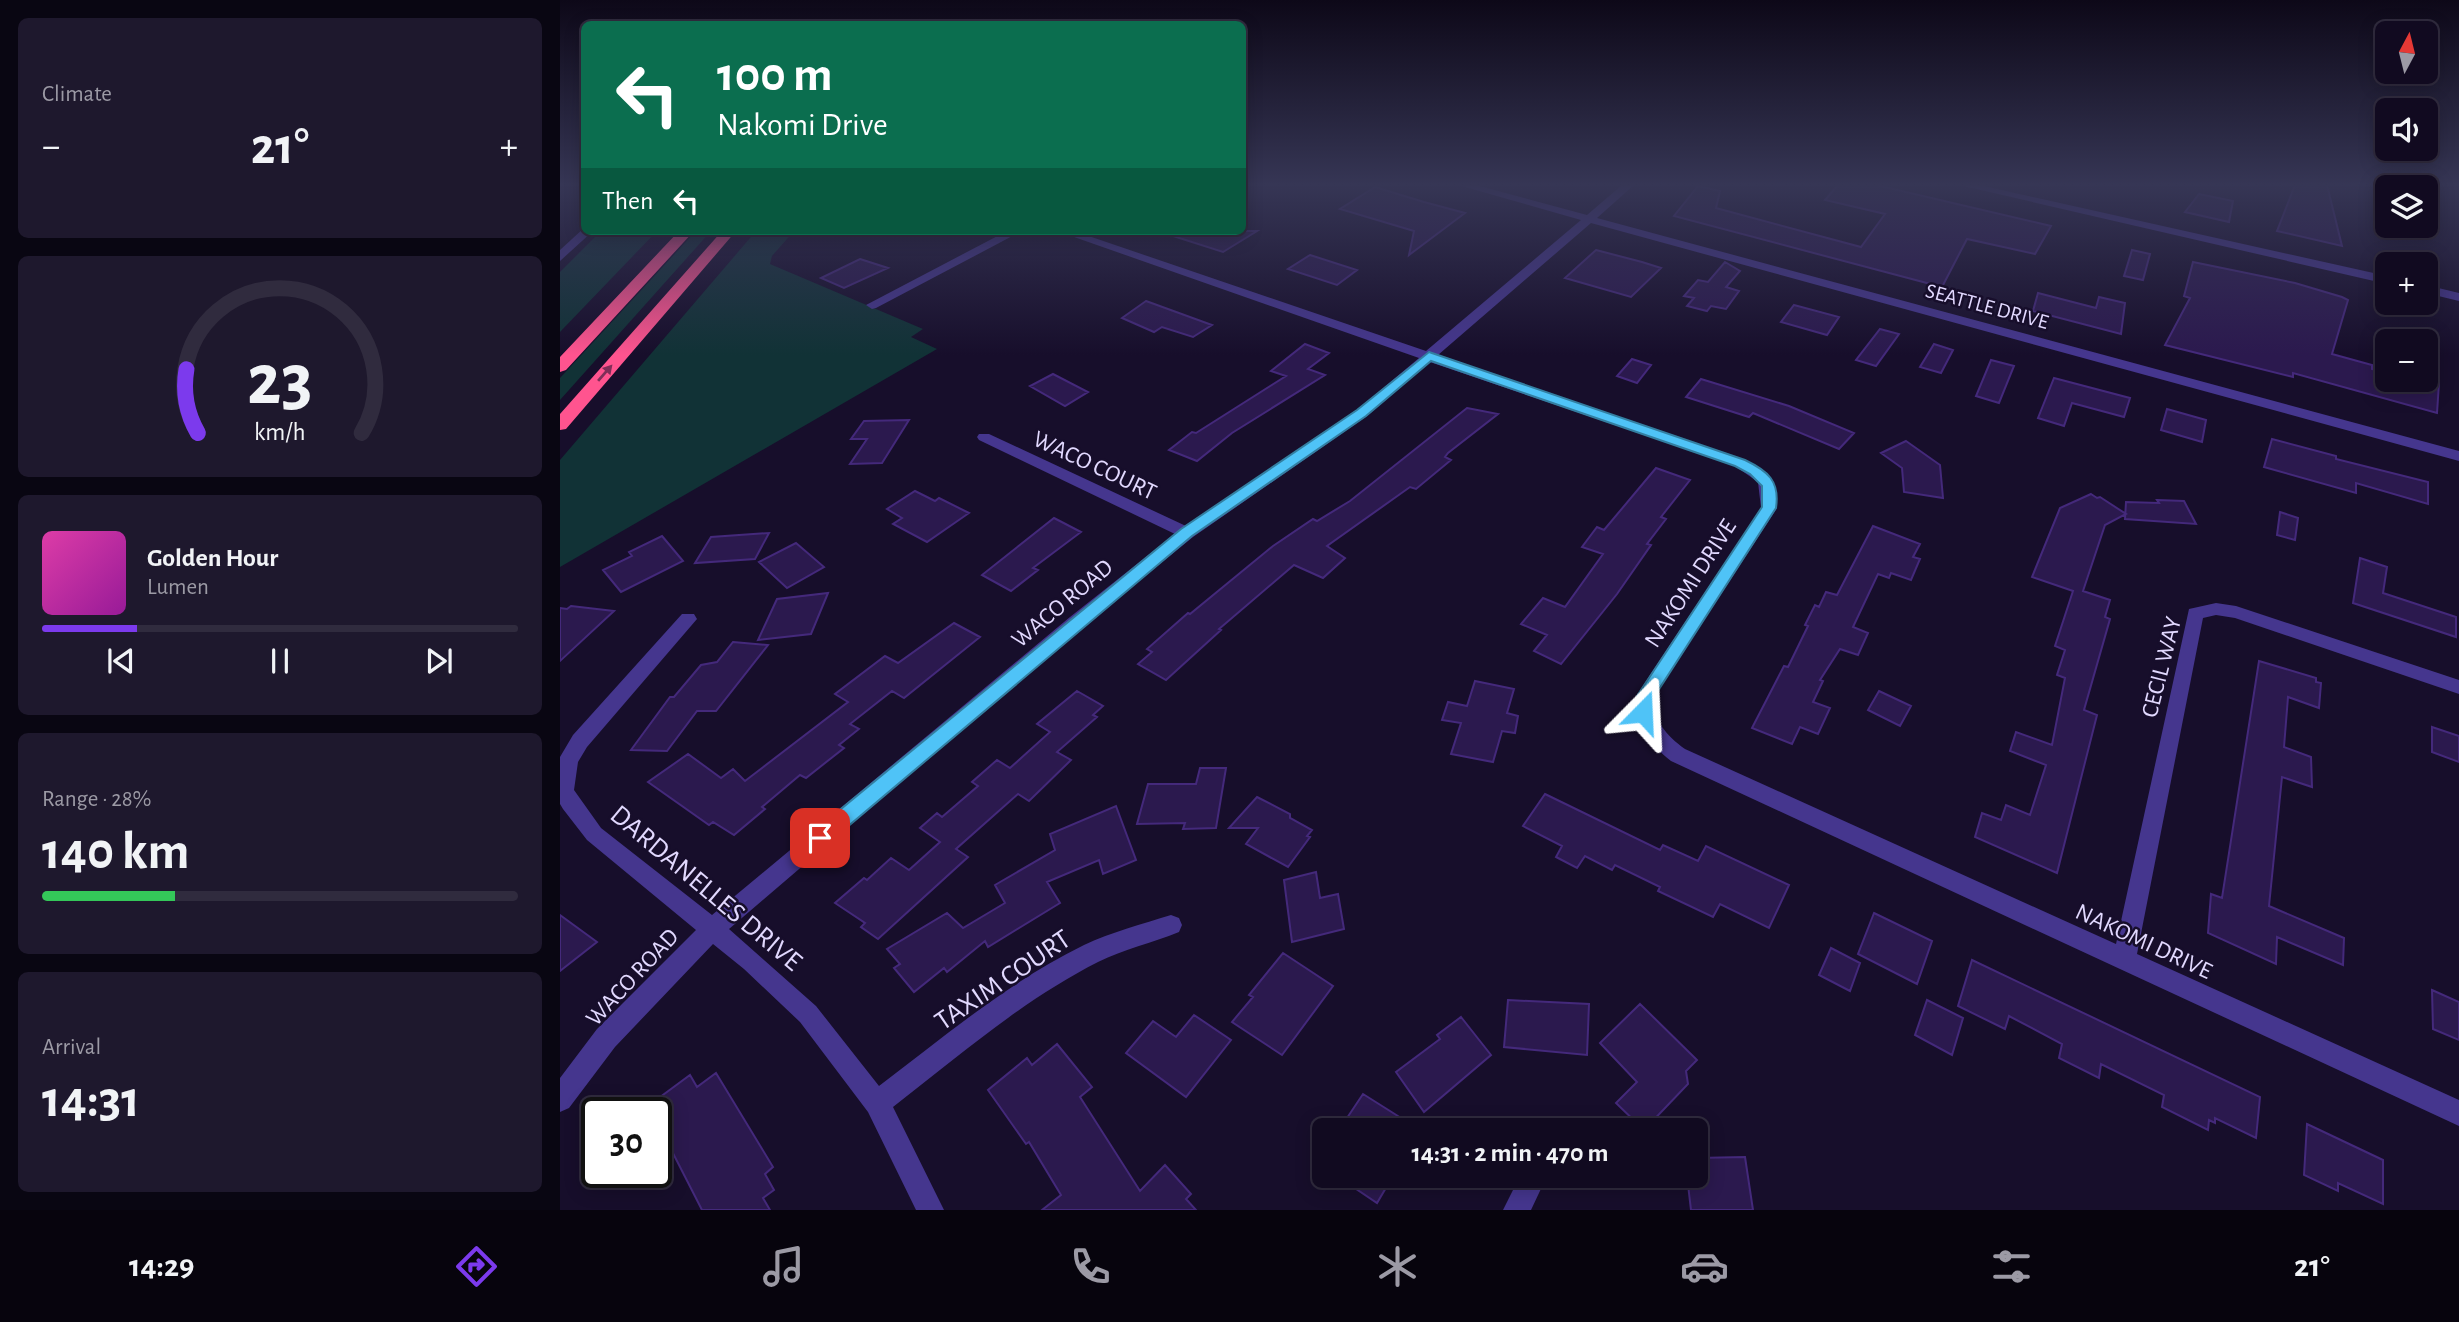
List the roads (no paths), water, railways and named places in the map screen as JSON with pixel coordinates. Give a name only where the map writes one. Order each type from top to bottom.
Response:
[{"type":"highway","points":[[560,367],[677,241]]},
{"type":"highway","points":[[560,425],[720,241]]},
{"type":"street","points":[[560,257],[576,241]]},
{"type":"street","points":[[872,305],[996,241]]},
{"type":"street","name":"NAKOMI DRIVE","points":[[1094,241],[1740,463],[1755,471],[1771,491],[1769,508],[1646,696],[1643,712],[1662,743],[1678,755],[2459,1113]]},
{"type":"street","name":"WACO ROAD","points":[[560,1099],[606,1038],[654,985],[713,928],[1076,622],[1187,533],[1362,413],[1564,241]]},
{"type":"street","name":"SEATTLE DRIVE","points":[[1668,241],[2459,456]]},
{"type":"street","points":[[2215,241],[2375,277]]},
{"type":"street","points":[[2438,292],[2459,297]]},
{"type":"street","name":"WACO COURT","points":[[984,437],[1187,533]]},
{"type":"street","name":"CECIL WAY","points":[[2124,959],[2195,614],[2216,609],[2236,612],[2459,687]]},
{"type":"street","name":"DARDANELLES DRIVE","points":[[688,619],[580,741],[568,761],[564,790],[570,803],[594,834],[713,928],[808,1014],[877,1103],[930,1210]]},
{"type":"street","name":"TAXIM COURT","points":[[877,1103],[999,1012],[1062,970],[1118,942],[1171,925]]},
{"type":"street","points":[[1517,1210],[1528,1188]]}]
